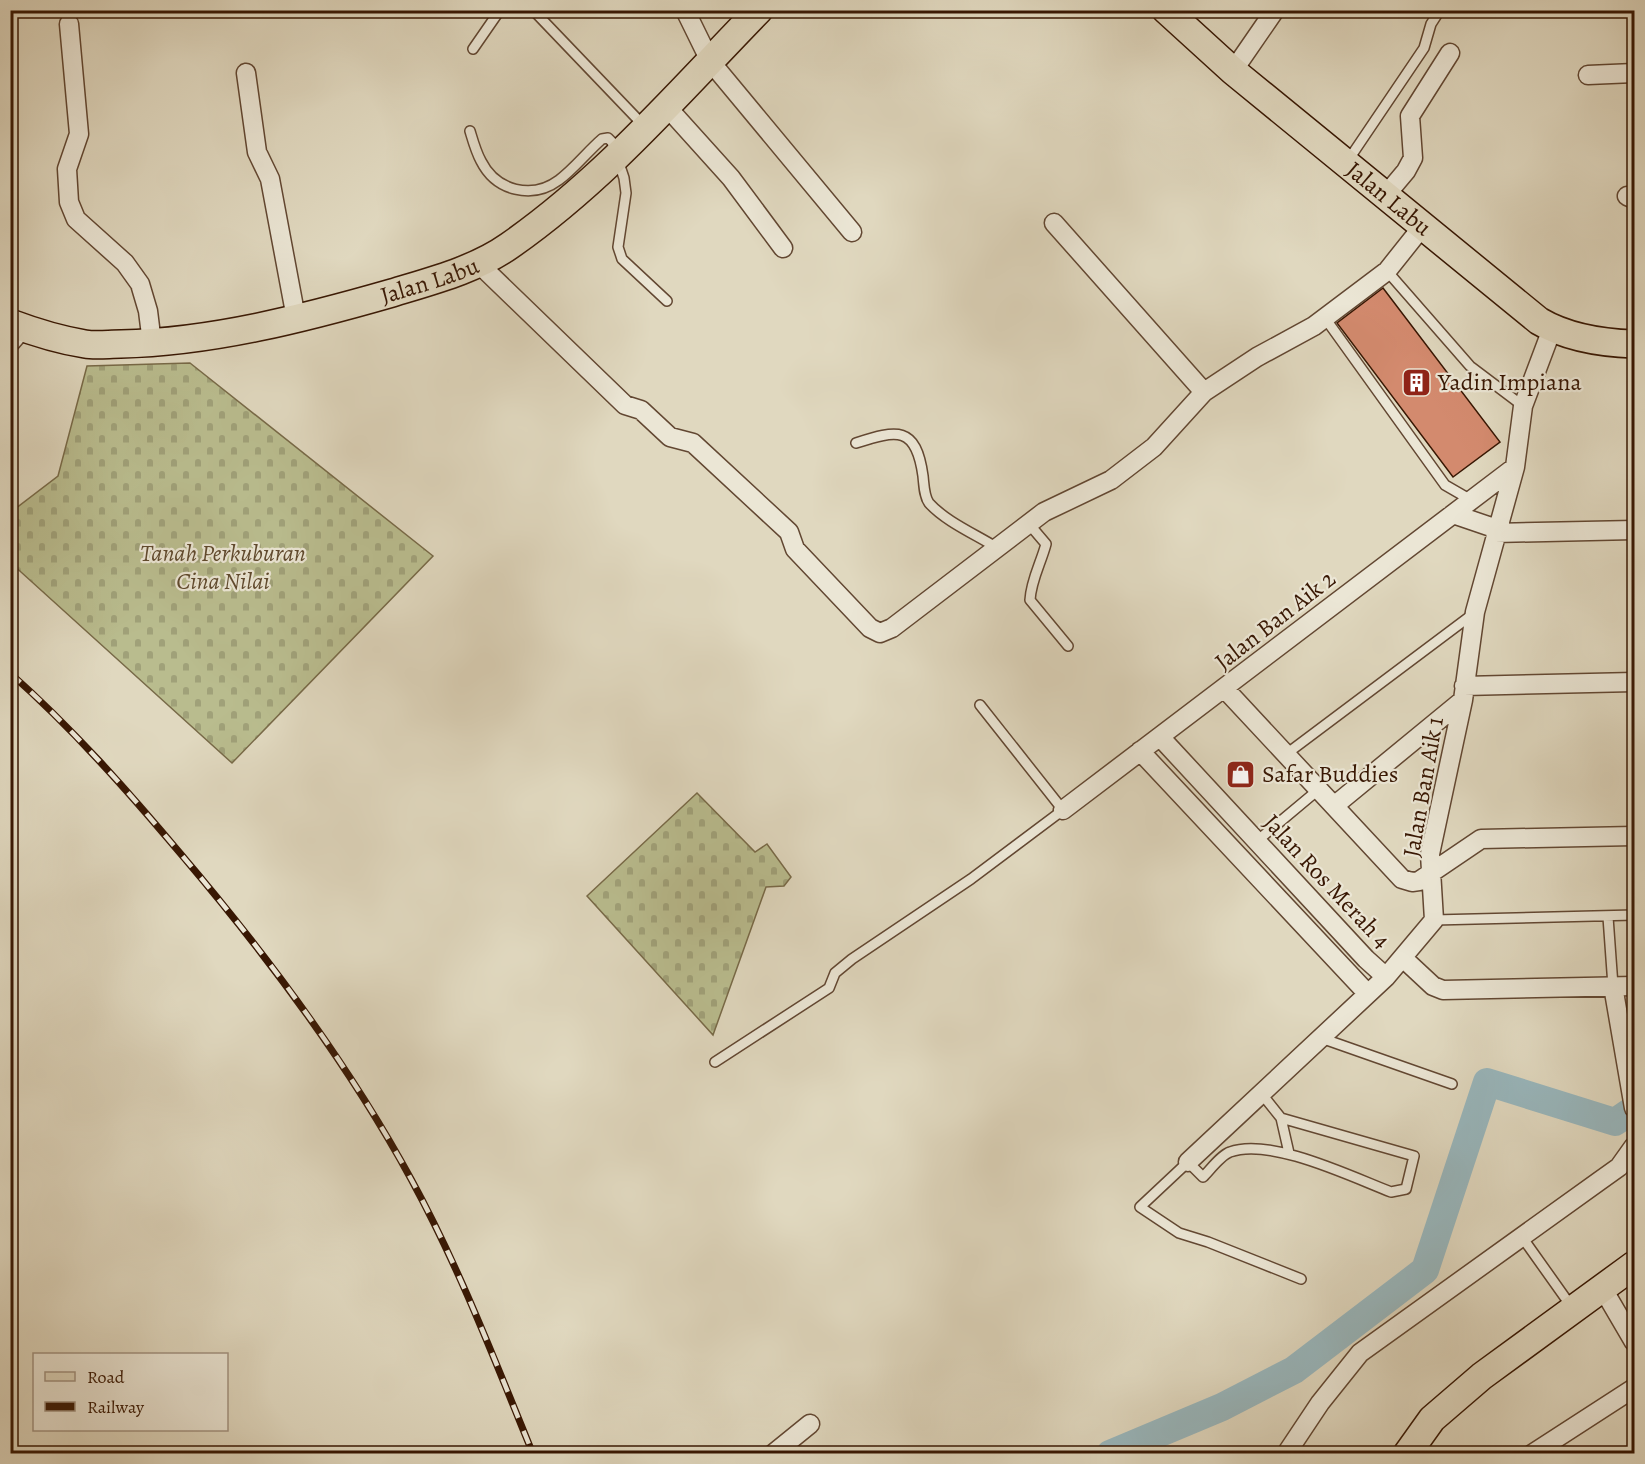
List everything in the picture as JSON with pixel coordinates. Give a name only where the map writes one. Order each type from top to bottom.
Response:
[{"type":"main road","name":"Jalan Labu","points":[[15,331],[86,344],[152,343],[198,337],[296,318],[420,285],[478,263],[507,248],[566,204],[646,129],[759,10]]},
{"type":"main road","name":"Jalan Labu","points":[[1166,10],[1233,71],[1422,227],[1552,329],[1610,343],[1635,344]]},
{"type":"main road","points":[[1407,1454],[1432,1419],[1482,1376],[1635,1265]]},
{"type":"street","points":[[685,10],[710,61],[852,232]]},
{"type":"street","points":[[1233,71],[1275,10]]},
{"type":"street","points":[[69,24],[79,134],[67,169],[69,202],[76,219],[125,262],[140,284],[148,311],[152,343]]},
{"type":"street","points":[[1385,196],[1406,171],[1413,158],[1410,116],[1450,53]]},
{"type":"street","points":[[246,73],[257,152],[270,179],[296,318]]},
{"type":"street","points":[[1588,75],[1635,74]]},
{"type":"street","points":[[667,107],[731,178],[783,248]]},
{"type":"street","points":[[1054,223],[1204,392]]},
{"type":"street","points":[[478,263],[625,405],[641,410],[670,437],[693,444],[789,532],[795,549],[870,628],[880,633],[892,628],[999,549],[1044,512],[1111,480],[1154,447],[1204,392],[1257,357],[1325,318],[1387,271],[1422,227]]},
{"type":"street","name":"Jalan Ban Aik 1","points":[[1434,920],[1430,854],[1464,693],[1475,612],[1515,467],[1523,406],[1552,329]]},
{"type":"street","name":"Jalan Ban Aik 2","points":[[1063,810],[1161,738],[1515,467]]},
{"type":"street","points":[[1453,514],[1496,531],[1635,530]]},
{"type":"street","points":[[1334,806],[1464,693],[1635,682]]},
{"type":"street","points":[[1225,689],[1402,879],[1412,882],[1432,873],[1481,839],[1635,836]]},
{"type":"street","name":"Jalan Ros Merah 4","points":[[1161,738],[1386,977]]},
{"type":"street","points":[[1140,752],[1367,993]]},
{"type":"street","points":[[1188,1162],[1319,1037],[1386,977],[1404,959],[1434,920]]},
{"type":"street","points":[[1404,959],[1433,986],[1443,990],[1635,986]]},
{"type":"street","points":[[1613,986],[1634,1103]]},
{"type":"street","points":[[1286,1454],[1320,1402],[1360,1353],[1619,1167],[1635,1146]]},
{"type":"street","points":[[1603,1289],[1635,1342]]},
{"type":"street","points":[[1532,1454],[1635,1388]]},
{"type":"street","points":[[773,1454],[810,1424]]},
{"type":"lane","points":[[473,49],[500,10]]},
{"type":"lane","points":[[533,10],[646,129]]},
{"type":"lane","points":[[1346,164],[1424,48],[1431,24],[1440,10]]},
{"type":"lane","points":[[470,131],[481,163],[505,186],[521,192],[537,192],[558,181],[602,139],[608,138],[612,142],[617,157],[626,193],[618,247],[622,259],[667,301]]},
{"type":"lane","points":[[1387,271],[1470,366],[1523,406]]},
{"type":"lane","points":[[1325,318],[1445,485],[1471,500]]},
{"type":"lane","points":[[856,443],[890,432],[913,443],[920,458],[927,501],[938,511],[999,549]]},
{"type":"lane","points":[[1029,524],[1046,544],[1041,565],[1031,584],[1030,600],[1068,646]]},
{"type":"lane","points":[[1285,755],[1475,612]]},
{"type":"lane","points":[[716,1062],[829,988],[835,973],[852,959],[971,879],[1063,810],[980,705]]},
{"type":"lane","points":[[1257,841],[1318,790]]},
{"type":"lane","points":[[1434,920],[1635,915]]},
{"type":"lane","points":[[1608,917],[1613,986]]},
{"type":"lane","points":[[1319,1037],[1452,1084]]},
{"type":"lane","points":[[1262,1093],[1281,1118],[1289,1153]]},
{"type":"lane","points":[[1281,1118],[1414,1156],[1406,1189],[1391,1192],[1289,1153],[1256,1149],[1229,1152],[1203,1177],[1188,1162],[1140,1207],[1179,1233],[1208,1242],[1301,1279]]},
{"type":"lane","points":[[1522,1238],[1574,1310]]},
{"type":"green space","name":"Tanah Perkuburan Cina Nilai","points":[[190,363],[433,556],[232,763],[11,563],[11,512],[58,476],[87,366]]},
{"type":"green space","points":[[697,793],[755,852],[767,844],[791,877],[784,886],[766,887],[713,1035],[587,896]]},
{"type":"building","name":"Yadin Impiana","points":[[1383,288],[1500,442],[1453,477],[1337,323]]},
{"type":"waterway","points":[[1110,1454],[1222,1407],[1294,1370],[1425,1270],[1487,1082],[1615,1122],[1634,1109]]},
{"type":"railway","points":[[10,673],[77,738],[160,829],[244,930],[333,1052],[387,1136],[445,1246],[533,1454]]},
{"type":"place","name":"Yadin Impiana","points":[[1417,382]]},
{"type":"place","name":"Safar Buddies","points":[[1241,774]]}]
